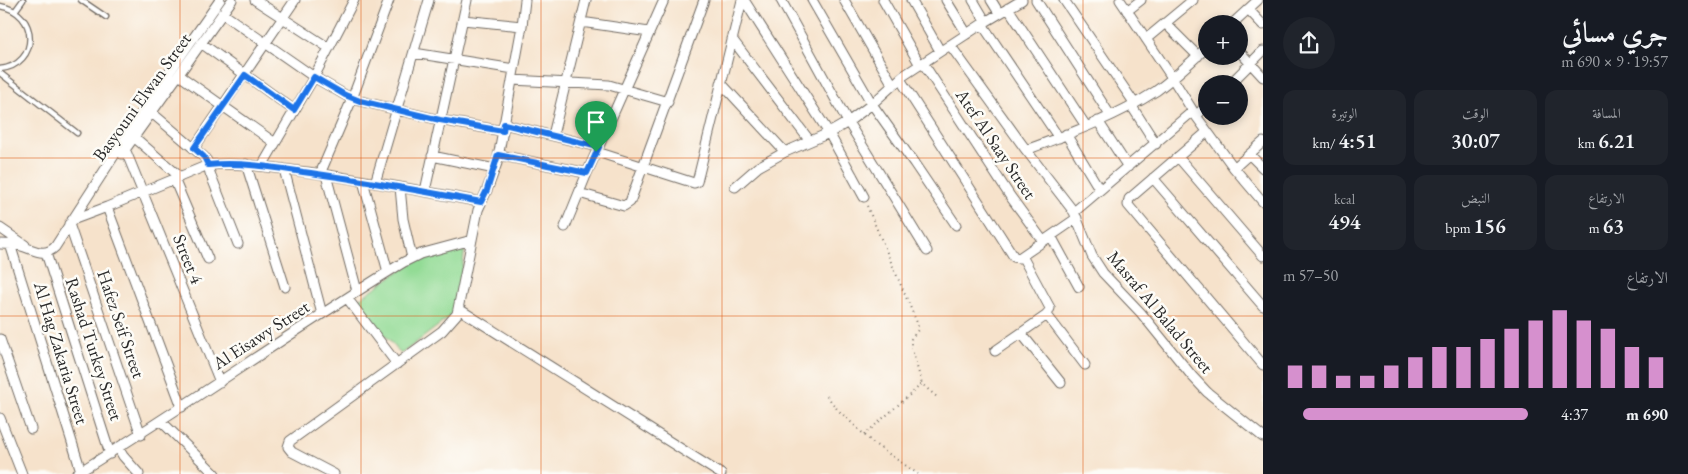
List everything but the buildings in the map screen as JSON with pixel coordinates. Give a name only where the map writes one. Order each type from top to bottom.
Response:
[{"type":"street","name":"Basyouni Elwan Street","points":[[46,253],[55,248],[95,186],[98,178],[220,0]]},
{"type":"street","name":"Basyouni Elwan Street","points":[[95,186],[100,183],[152,113],[232,0]]},
{"type":"street","points":[[255,0],[329,48]]},
{"type":"street","points":[[194,148],[296,0]]},
{"type":"street","points":[[262,166],[314,77],[354,0]]},
{"type":"street","points":[[357,291],[323,174],[389,0]]},
{"type":"street","points":[[376,183],[429,0]]},
{"type":"street","points":[[425,191],[467,0]]},
{"type":"street","points":[[334,474],[292,452],[288,447],[290,441],[442,331],[453,320],[459,308],[481,202],[495,169],[504,128],[522,26],[524,0]]},
{"type":"street","points":[[553,135],[586,0]]},
{"type":"street","points":[[565,227],[664,0]]},
{"type":"street","points":[[579,193],[627,206],[630,202],[704,0]]},
{"type":"street","points":[[222,13],[314,77],[352,99],[440,120],[553,135],[694,183],[699,180],[721,83],[743,0]]},
{"type":"street","points":[[743,0],[828,133],[864,197]]},
{"type":"street","points":[[780,0],[848,122],[926,251]]},
{"type":"street","points":[[812,0],[872,104],[956,225]]},
{"type":"street","points":[[844,0],[896,82],[1014,257],[1019,258],[1051,236],[1100,190],[1198,111]]},
{"type":"street","name":"Atef Al Saay Street","points":[[883,0],[922,64],[1043,242]]},
{"type":"street","points":[[911,0],[940,51]]},
{"type":"street","points":[[946,0],[967,34]]},
{"type":"street","points":[[974,0],[984,23],[1100,190]]},
{"type":"street","points":[[990,0],[998,14]]},
{"type":"street","points":[[735,187],[758,167],[848,122],[872,104],[896,82],[940,51],[1022,0]]},
{"type":"street","points":[[1036,0],[1110,115]]},
{"type":"street","points":[[1064,0],[1133,104],[1156,144]]},
{"type":"street","points":[[1120,0],[1194,114],[1234,168],[1263,202]]},
{"type":"street","points":[[1127,11],[1141,0]]},
{"type":"street","points":[[1146,39],[1193,0]]},
{"type":"street","points":[[1242,15],[1258,0]]},
{"type":"street","points":[[1008,8],[1086,126]]},
{"type":"street","points":[[1248,9],[1263,25]]},
{"type":"street","points":[[463,20],[522,26]]},
{"type":"street","points":[[580,22],[649,32]]},
{"type":"street","points":[[1026,150],[1098,121],[1133,104],[1173,79],[1198,56],[1165,23]]},
{"type":"street","points":[[732,39],[810,140]]},
{"type":"street","points":[[202,43],[294,110]]},
{"type":"street","name":"Masraf Al Balad Street","points":[[950,45],[1075,215],[1097,266],[1141,313],[1207,392],[1263,437]]},
{"type":"street","points":[[1239,75],[1263,51]]},
{"type":"street","points":[[414,53],[514,69]]},
{"type":"street","points":[[1248,62],[1263,78]]},
{"type":"street","points":[[179,75],[275,144]]},
{"type":"street","points":[[512,80],[594,83],[625,88],[668,102]]},
{"type":"street","points":[[721,83],[785,152]]},
{"type":"street","points":[[152,113],[204,157],[238,244]]},
{"type":"street","points":[[1098,121],[1128,167]]},
{"type":"street","points":[[1207,132],[1129,199],[1128,205],[1263,365]]},
{"type":"street","points":[[134,137],[177,178],[208,259]]},
{"type":"street","points":[[1234,168],[1263,142]]},
{"type":"street","name":"Street 4","points":[[125,149],[220,382]]},
{"type":"street","points":[[498,155],[587,173]]},
{"type":"street","points":[[1250,155],[1263,168]]},
{"type":"street","points":[[432,156],[495,169]]},
{"type":"street","points":[[1178,157],[1263,256]]},
{"type":"street","points":[[246,164],[284,287]]},
{"type":"street","points":[[71,222],[208,165],[246,164],[323,174],[481,202]]},
{"type":"street","points":[[284,169],[322,314]]},
{"type":"street","points":[[1153,178],[1263,306]]},
{"type":"street","points":[[363,181],[388,272]]},
{"type":"street","points":[[400,187],[403,219],[412,258]]},
{"type":"street","points":[[107,207],[182,408]]},
{"type":"street","name":"Hafez Seif Street","points":[[71,222],[141,434]]},
{"type":"street","points":[[0,228],[32,250]]},
{"type":"street","points":[[1051,236],[1079,287]]},
{"type":"street","name":"Al Eisawy Street","points":[[79,473],[161,422],[388,272],[412,258],[472,240]]},
{"type":"street","points":[[5,244],[46,253]]},
{"type":"street","name":"Al Hag Zakaria Street","points":[[5,244],[79,473]]},
{"type":"street","name":"Rashad Turkey Street","points":[[46,253],[110,454]]},
{"type":"street","points":[[995,350],[1047,315],[1050,308],[1022,256]]},
{"type":"street","points":[[347,298],[397,364]]},
{"type":"street","points":[[459,308],[721,474]]},
{"type":"street","points":[[1047,315],[1085,365]]},
{"type":"street","points":[[1021,333],[1061,383]]},
{"type":"street","points":[[0,339],[31,429]]},
{"type":"street","points":[[0,418],[22,474]]},
{"type":"street","points":[[161,422],[215,474]]},
{"type":"street","points":[[119,449],[138,474]]},
{"type":"lane","points":[[15,11],[23,0]]},
{"type":"lane","points":[[81,0],[106,17]]},
{"type":"lane","points":[[0,6],[15,11],[26,22],[29,30],[27,52],[17,64],[0,69]]},
{"type":"lane","points":[[0,74],[77,133]]},
{"type":"path","points":[[864,197],[918,325],[918,330],[911,339],[911,346],[922,384],[938,398]]},
{"type":"path","points":[[864,435],[922,384]]},
{"type":"path","points":[[827,396],[837,409],[873,443],[918,474]]},
{"type":"green space","points":[[465,245],[457,305],[451,316],[401,354],[356,301],[415,260]]},
{"type":"route","points":[[245,75],[294,110],[314,77],[352,99],[397,111],[503,131],[504,124],[599,147],[596,152],[587,173],[498,155],[495,169],[481,202],[284,169],[246,164],[208,165],[204,157],[194,148],[245,75]]}]
